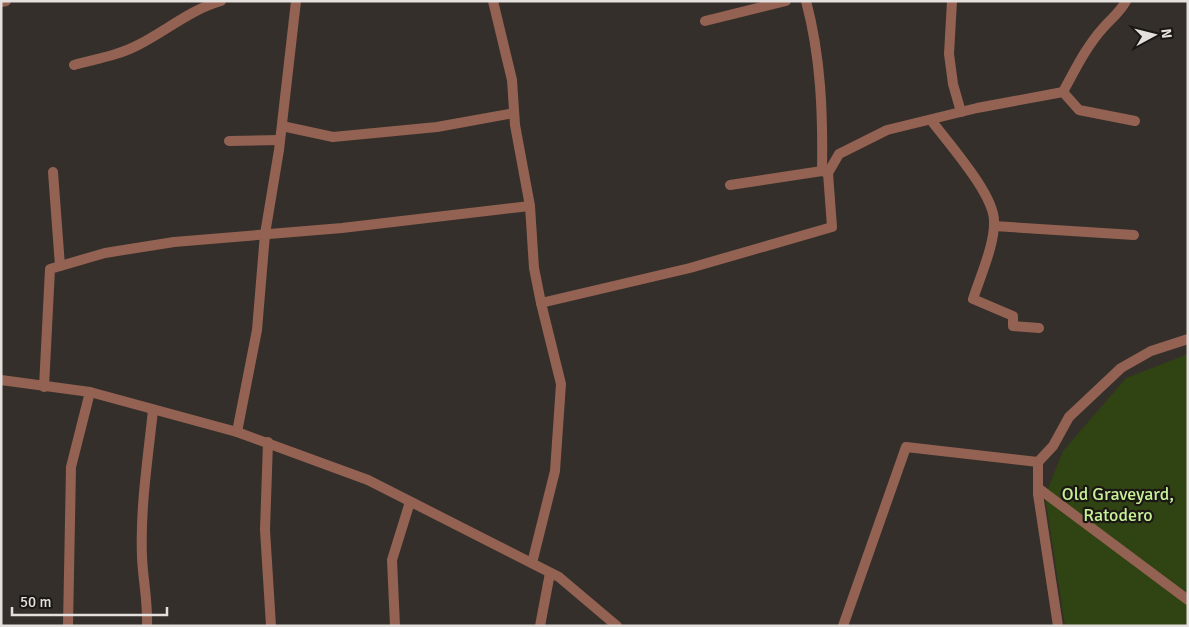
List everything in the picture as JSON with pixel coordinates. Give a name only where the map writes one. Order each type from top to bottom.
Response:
[{"type":"street","points":[[1,2],[6,1]]},
{"type":"street","points":[[74,65],[117,54],[139,45],[206,5],[221,1]]},
{"type":"street","points":[[237,432],[257,330],[265,234],[282,126],[296,1]]},
{"type":"street","points":[[493,1],[512,80],[514,113],[530,206],[534,268],[540,303],[561,384],[555,472],[532,563]]},
{"type":"street","points":[[705,20],[786,1]]},
{"type":"street","points":[[540,303],[690,268],[832,227],[825,172],[823,121],[815,34],[806,1]]},
{"type":"street","points":[[952,1],[949,54],[953,84],[961,112]]},
{"type":"street","points":[[1063,92],[1083,55],[1103,28],[1122,9],[1126,1]]},
{"type":"street","points":[[730,185],[825,172],[839,154],[887,130],[961,112],[1063,92]]},
{"type":"street","points":[[1063,92],[1078,110],[1134,121]]},
{"type":"street","points":[[282,126],[333,137],[437,128],[514,113]]},
{"type":"street","points":[[932,120],[988,196],[994,220],[994,226],[973,299],[1013,316],[1013,326],[1039,328]]},
{"type":"street","points":[[229,141],[280,140]]},
{"type":"street","points":[[52,172],[60,266]]},
{"type":"street","points":[[44,387],[50,269],[105,253],[174,242],[342,228],[530,206]]},
{"type":"street","points":[[994,226],[1134,235]]},
{"type":"street","points":[[1058,626],[1038,488],[1038,462],[1053,446],[1069,417],[1121,368],[1151,351],[1188,339]]},
{"type":"street","points":[[1,380],[90,392],[237,432],[368,480],[559,577],[616,626]]},
{"type":"street","points":[[68,626],[68,542],[71,467],[90,392]]},
{"type":"street","points":[[147,626],[148,606],[142,548],[144,503],[153,410]]},
{"type":"street","points":[[268,442],[265,530],[271,626]]},
{"type":"street","points":[[843,626],[906,447],[1038,462]]},
{"type":"street","points":[[1038,488],[1188,600]]},
{"type":"street","points":[[395,626],[392,560],[410,502]]},
{"type":"street","points":[[540,626],[550,572]]},
{"type":"green space","name":"Old Graveyard, Ratodero","points":[[1188,354],[1188,626],[1065,626],[1045,496],[1063,451],[1126,378]]}]
